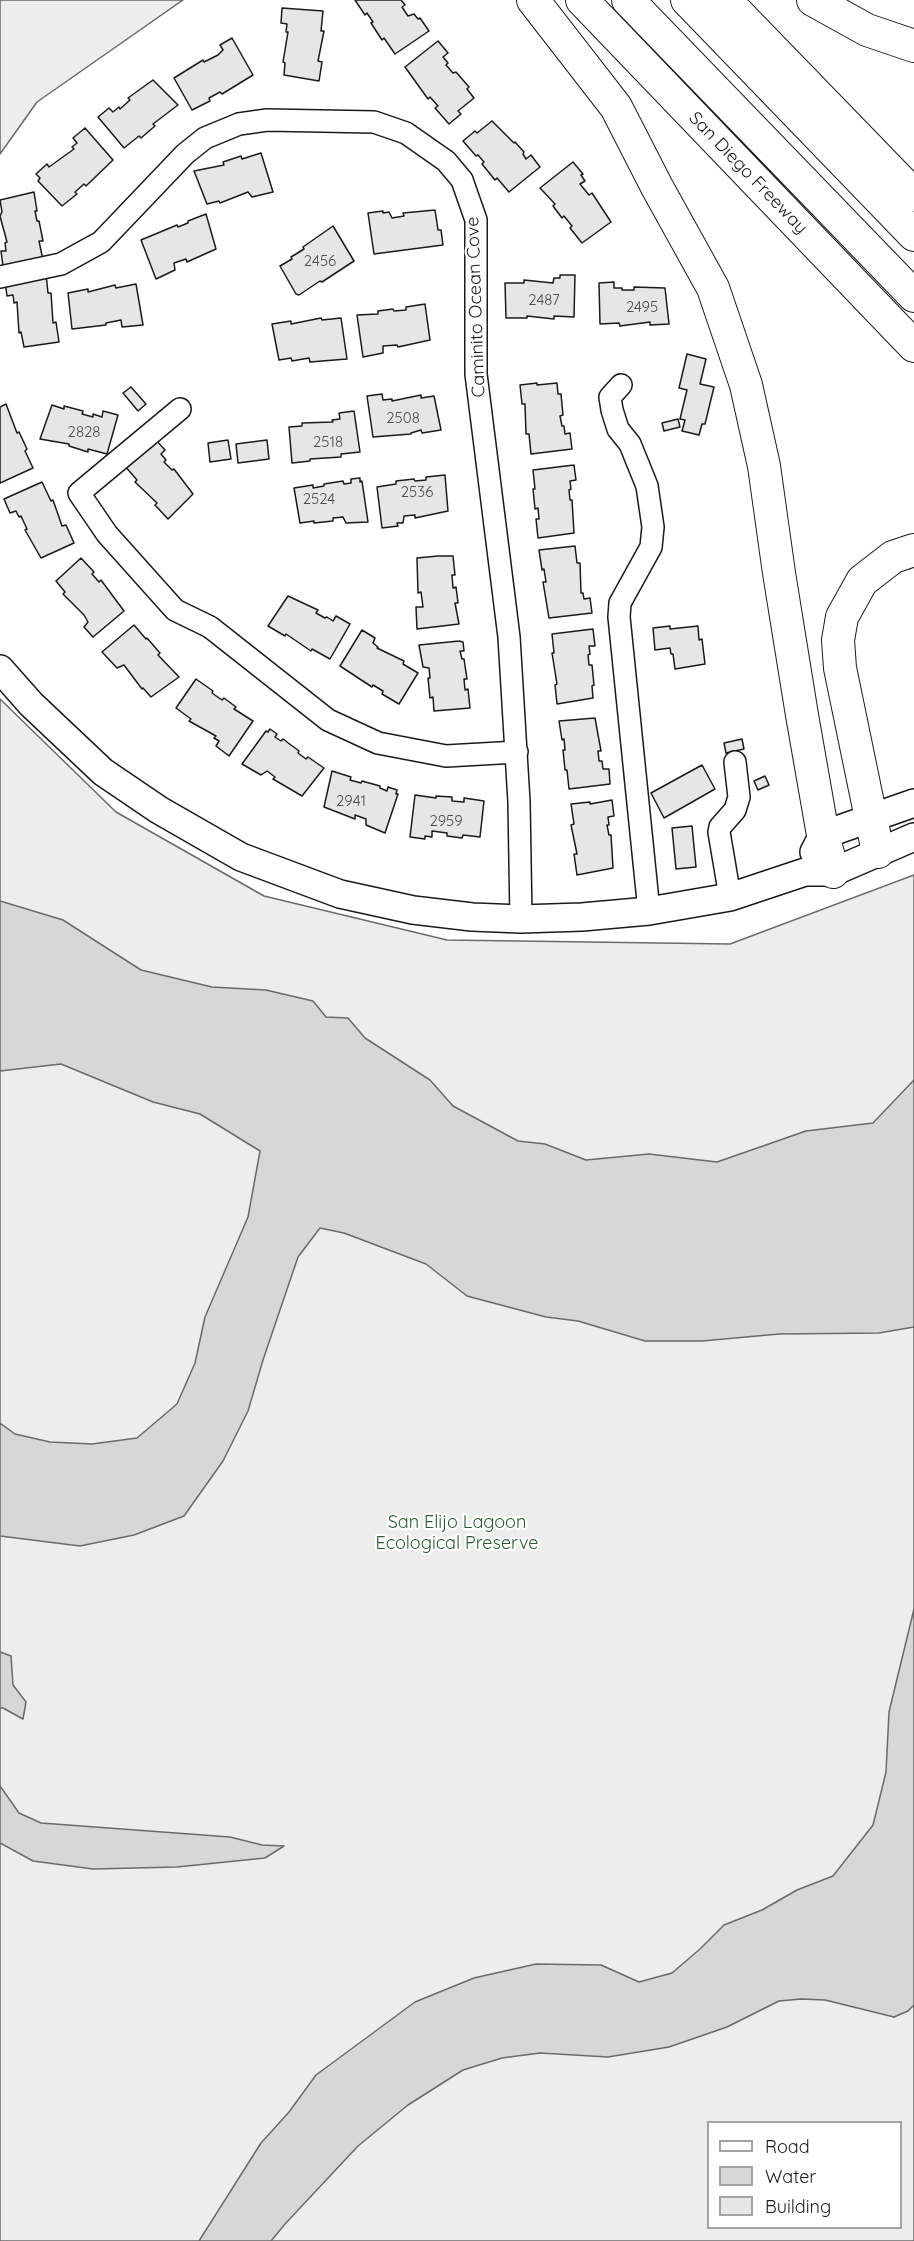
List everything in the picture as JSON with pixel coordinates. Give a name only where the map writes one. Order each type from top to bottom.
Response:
[{"type":"highway","points":[[533,0],[616,108],[713,288],[746,385],[764,466],[779,573],[823,835],[819,872]]},
{"type":"highway","name":"San Diego Freeway","points":[[582,0],[914,346]]},
{"type":"highway","points":[[628,0],[914,296]]},
{"type":"highway","points":[[687,0],[914,235]]},
{"type":"highway","points":[[725,0],[914,195]]},
{"type":"highway","points":[[813,0],[867,30],[914,46]]},
{"type":"highway","points":[[878,852],[840,668],[838,640],[842,617],[862,581],[892,557],[914,550]]},
{"type":"main road","points":[[0,669],[30,704],[103,772],[159,810],[241,857],[340,894],[413,910],[472,917],[521,919],[582,917],[649,911],[730,897],[819,872],[914,837]]},
{"type":"main road","points":[[823,835],[914,803]]},
{"type":"street","name":"Caminito Ocean Cove","points":[[0,277],[60,264],[101,242],[185,154],[205,138],[239,124],[267,120],[374,123],[406,133],[446,161],[462,180],[476,220],[476,374],[509,637],[517,752],[521,919]]},
{"type":"street","points":[[621,385],[610,397],[612,410],[618,429],[630,444],[647,486],[653,527],[651,547],[620,603],[619,618],[649,911]]},
{"type":"street","points":[[180,409],[79,493],[106,534],[175,610],[210,627],[328,720],[378,743],[446,756],[517,752]]},
{"type":"street","points":[[730,897],[719,832],[720,827],[735,810],[739,797],[735,762]]},
{"type":"shaded area","points":[[0,0],[183,0],[37,102],[0,154]]},
{"type":"shaded area","name":"San Elijo Lagoon Ecological Preserve","points":[[0,699],[116,812],[264,896],[447,940],[730,944],[914,875],[914,2241],[0,2241]]},
{"type":"water","points":[[0,901],[63,920],[141,970],[212,987],[266,990],[313,1001],[326,1017],[348,1018],[365,1038],[430,1080],[453,1106],[518,1141],[545,1144],[586,1160],[649,1154],[717,1162],[806,1131],[873,1123],[914,1080],[914,1327],[879,1333],[779,1334],[702,1341],[645,1341],[578,1321],[546,1317],[467,1296],[426,1264],[344,1233],[320,1228],[298,1257],[248,1411],[223,1461],[184,1516],[134,1535],[80,1546],[0,1536],[0,1423],[15,1434],[50,1442],[92,1444],[137,1438],[177,1404],[195,1363],[205,1317],[248,1217],[260,1151],[200,1114],[153,1102],[61,1064],[0,1071]]},
{"type":"water","points":[[914,1609],[914,2005],[908,2011],[894,2017],[825,2000],[779,2001],[727,2027],[669,2047],[608,2057],[540,2053],[502,2058],[463,2070],[408,2105],[358,2146],[271,2241],[199,2241],[261,2143],[289,2112],[316,2075],[415,2002],[474,1978],[536,1964],[601,1965],[639,1982],[672,1973],[724,1925],[762,1910],[797,1890],[833,1876],[873,1825],[886,1772],[889,1712]]},
{"type":"water","points":[[0,1652],[11,1656],[13,1685],[26,1702],[23,1719],[0,1708]]},
{"type":"water","points":[[0,1786],[19,1813],[41,1823],[230,1837],[262,1845],[284,1846],[265,1858],[177,1867],[93,1869],[33,1861],[0,1843]]},
{"type":"building","points":[[355,0],[401,0],[405,5],[402,7],[408,16],[414,14],[418,19],[420,18],[429,31],[395,54],[384,38],[382,40],[367,13],[365,15]]},
{"type":"building","points":[[282,8],[323,11],[321,31],[324,31],[318,61],[322,62],[319,81],[284,75],[285,63],[283,62],[288,32],[286,32],[287,24],[281,23]]},
{"type":"building","points":[[232,38],[253,75],[222,94],[220,92],[209,98],[210,101],[192,110],[174,78],[203,60],[204,62],[218,55],[223,50],[220,45]]},
{"type":"building","points":[[438,41],[448,53],[443,57],[448,63],[446,65],[453,73],[456,72],[469,87],[467,89],[474,98],[458,111],[461,114],[449,124],[435,108],[438,106],[430,97],[428,99],[405,67]]},
{"type":"building","points":[[153,80],[178,105],[153,124],[155,126],[141,138],[139,136],[124,148],[98,117],[109,108],[113,112],[119,107],[120,109],[130,100],[128,98]]},
{"type":"building","points":[[492,121],[524,152],[526,159],[531,155],[540,167],[509,192],[497,178],[495,180],[482,164],[484,162],[463,141]]},
{"type":"building","points":[[85,128],[113,160],[62,206],[38,181],[40,178],[36,174],[47,164],[49,167],[74,149],[72,147],[77,143],[73,138]]},
{"type":"building","points":[[261,153],[273,192],[252,197],[248,192],[220,203],[219,201],[207,204],[194,171],[224,165],[223,162],[241,156],[242,159]]},
{"type":"building","points":[[573,162],[583,174],[581,175],[585,181],[580,184],[589,195],[592,193],[611,222],[582,243],[570,228],[572,226],[564,216],[562,218],[553,206],[555,204],[540,188]]},
{"type":"building","points":[[34,192],[37,211],[35,211],[43,241],[39,241],[43,260],[3,266],[1,251],[6,251],[5,243],[7,242],[0,216],[2,212],[0,200]]},
{"type":"building","points":[[435,210],[443,245],[374,254],[368,213],[389,212],[392,218],[404,216],[403,213]]},
{"type":"building","points":[[206,214],[216,249],[187,262],[186,259],[174,263],[175,270],[156,279],[141,240]]},
{"type":"building","points":[[333,226],[354,261],[322,282],[320,281],[299,295],[296,294],[280,266]]},
{"type":"building","points":[[46,274],[48,293],[51,293],[53,323],[56,322],[59,342],[24,347],[21,332],[19,333],[17,302],[14,303],[13,295],[7,296],[5,281]]},
{"type":"building","points":[[560,275],[575,275],[574,317],[506,318],[505,283],[524,283],[524,280],[553,283],[554,278],[560,278]]},
{"type":"building","points":[[614,282],[614,288],[622,288],[622,290],[634,290],[634,287],[665,288],[669,324],[650,325],[650,322],[620,326],[619,323],[600,324],[599,283]]},
{"type":"building","points":[[136,284],[143,325],[122,327],[121,320],[106,323],[106,325],[72,329],[68,293]]},
{"type":"building","points":[[425,304],[430,340],[398,347],[397,345],[383,346],[383,353],[363,357],[357,315],[378,314],[378,311],[393,309],[394,311],[406,310],[406,307]]},
{"type":"building","points":[[321,318],[322,320],[341,318],[347,359],[310,362],[309,358],[292,361],[291,358],[279,360],[272,324],[291,321],[291,324]]},
{"type":"building","points":[[687,354],[706,359],[700,384],[714,387],[705,424],[702,424],[699,435],[682,431],[685,420],[680,419],[687,390],[679,388]]},
{"type":"building","points":[[537,383],[537,385],[557,383],[558,394],[561,394],[562,426],[564,426],[565,434],[570,433],[572,449],[531,454],[529,434],[526,434],[525,404],[522,404],[520,385]]},
{"type":"building","points":[[131,387],[146,404],[138,411],[123,393]]},
{"type":"building","points":[[382,394],[383,400],[392,399],[392,401],[421,395],[421,398],[434,396],[441,430],[422,433],[421,430],[411,434],[373,437],[367,396]]},
{"type":"building","points":[[6,404],[17,433],[19,432],[27,449],[25,451],[33,468],[0,483],[0,407]]},
{"type":"building","points":[[52,405],[83,411],[82,414],[93,417],[93,414],[102,417],[103,411],[118,415],[107,454],[88,449],[88,452],[69,446],[69,444],[40,439]]},
{"type":"building","points":[[354,411],[360,452],[341,454],[341,457],[292,463],[289,427],[302,426],[302,423],[333,422],[332,420],[340,419],[339,413]]},
{"type":"building","points":[[678,419],[680,427],[664,431],[662,423]]},
{"type":"building","points":[[155,439],[165,450],[161,454],[166,460],[164,462],[172,470],[174,469],[193,494],[168,519],[155,505],[157,503],[135,482],[137,480],[124,465]]},
{"type":"building","points":[[228,440],[231,459],[210,462],[208,443]]},
{"type":"building","points":[[267,440],[269,459],[238,463],[236,444]]},
{"type":"building","points":[[574,465],[576,480],[570,481],[571,489],[569,490],[570,500],[572,500],[574,533],[538,538],[536,519],[539,519],[538,508],[535,509],[533,470]]},
{"type":"building","points":[[445,475],[448,511],[415,518],[415,515],[404,516],[403,523],[397,523],[398,526],[382,528],[377,487],[396,484],[396,481],[426,480],[426,477]]},
{"type":"building","points":[[360,478],[368,522],[346,523],[343,517],[333,518],[333,521],[300,523],[294,488],[313,485],[313,488],[343,481],[344,484],[351,483],[351,479]]},
{"type":"building","points":[[42,482],[51,501],[53,500],[62,526],[66,525],[74,543],[41,558],[25,530],[27,529],[21,516],[19,517],[16,511],[10,513],[4,499]]},
{"type":"building","points":[[575,546],[577,563],[580,563],[581,593],[584,599],[590,598],[592,613],[549,618],[543,582],[546,582],[539,550]]},
{"type":"building","points":[[453,556],[455,575],[452,575],[453,588],[456,587],[458,603],[455,603],[459,624],[417,629],[416,607],[423,607],[421,592],[418,593],[417,558]]},
{"type":"building","points":[[81,558],[124,611],[93,637],[84,627],[88,622],[84,615],[63,594],[65,592],[56,581]]},
{"type":"building","points":[[288,596],[318,610],[316,613],[325,618],[333,621],[336,616],[350,624],[330,659],[312,649],[311,651],[286,634],[285,636],[268,626]]},
{"type":"building","points":[[134,625],[179,677],[151,697],[124,665],[117,668],[102,652]]},
{"type":"building","points":[[670,626],[670,629],[698,626],[705,664],[675,669],[670,648],[655,650],[653,628]]},
{"type":"building","points":[[593,629],[595,646],[589,646],[590,654],[588,655],[589,665],[592,665],[593,698],[557,704],[552,634]]},
{"type":"building","points":[[362,630],[375,638],[373,643],[377,648],[404,661],[403,664],[418,673],[399,704],[382,694],[383,691],[373,685],[372,687],[340,666]]},
{"type":"building","points":[[463,642],[464,651],[460,651],[464,659],[467,679],[464,679],[465,690],[468,689],[470,708],[434,711],[433,697],[430,698],[429,668],[423,667],[419,645]]},
{"type":"building","points":[[196,679],[253,721],[229,756],[216,746],[219,741],[214,738],[216,736],[189,721],[191,719],[176,708]]},
{"type":"building","points":[[595,718],[601,751],[598,751],[599,761],[602,761],[603,769],[609,769],[610,784],[569,789],[563,750],[565,750],[564,739],[562,740],[559,721]]},
{"type":"building","points":[[270,729],[277,734],[275,737],[281,741],[283,739],[306,759],[308,757],[324,768],[302,796],[273,779],[275,777],[267,771],[261,775],[242,764],[266,731]]},
{"type":"building","points":[[742,739],[744,749],[726,753],[724,743]]},
{"type":"building","points":[[702,765],[715,789],[664,818],[651,793]]},
{"type":"building","points":[[332,771],[351,777],[350,780],[380,786],[387,791],[388,787],[397,790],[396,794],[398,794],[385,833],[366,825],[366,819],[355,815],[355,819],[324,807]]},
{"type":"building","points":[[765,776],[769,785],[758,790],[754,781]]},
{"type":"building","points":[[415,795],[436,798],[436,796],[452,797],[452,801],[464,802],[464,798],[484,801],[480,837],[463,835],[462,838],[432,831],[432,837],[425,836],[425,839],[410,837]]},
{"type":"building","points":[[612,800],[614,816],[608,817],[609,825],[607,825],[609,835],[611,835],[613,868],[577,875],[571,804],[590,802],[590,804]]},
{"type":"building","points":[[692,826],[696,867],[676,869],[672,828]]}]
